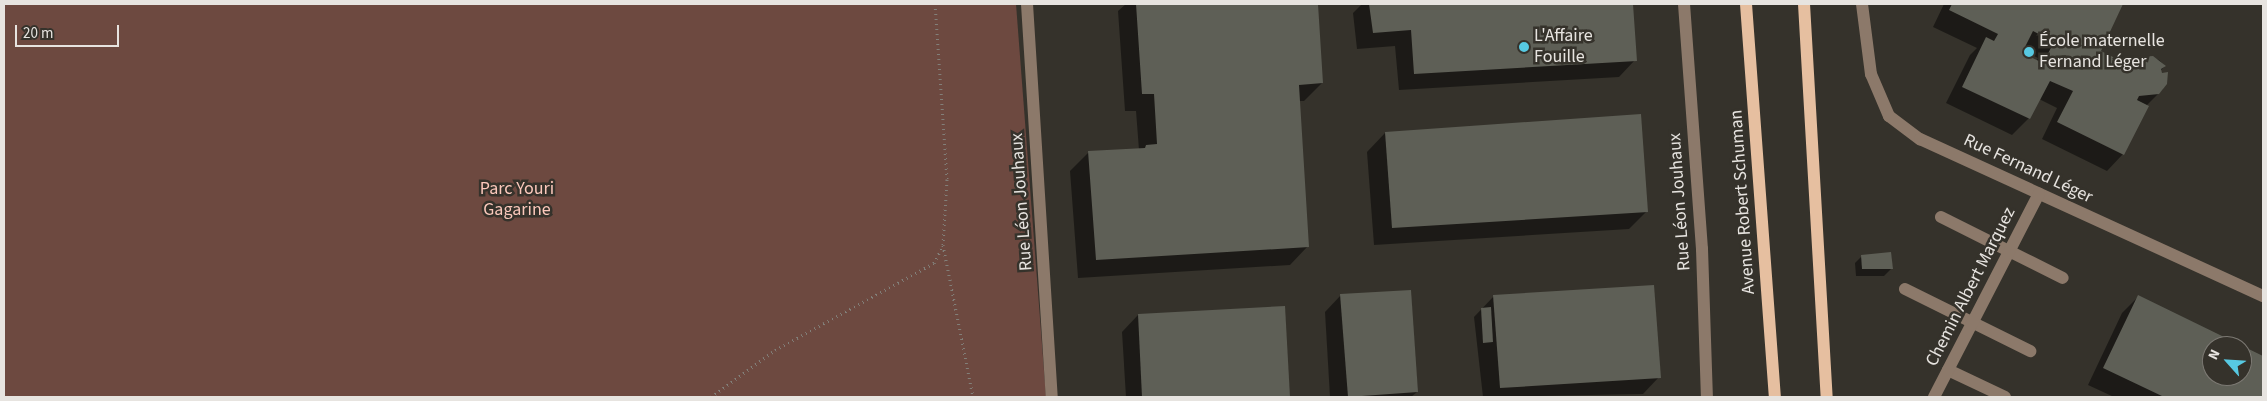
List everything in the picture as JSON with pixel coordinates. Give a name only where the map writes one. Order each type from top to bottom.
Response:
[{"type":"main road","name":"Avenue Robert Schuman","points":[[1746,4],[1775,397]]},
{"type":"main road","points":[[1804,4],[1827,397]]},
{"type":"street","name":"Rue Léon Jouhaux","points":[[1027,4],[1052,397]]},
{"type":"street","name":"Rue Léon Jouhaux","points":[[1684,4],[1702,249],[1707,397]]},
{"type":"street","name":"Rue Fernand Léger","points":[[1862,4],[1871,74],[1889,116],[1920,139],[2263,296]]},
{"type":"street","name":"Chemin Albert Marquez","points":[[1934,397],[2039,194]]},
{"type":"street","points":[[1940,217],[2063,278]]},
{"type":"street","points":[[1905,289],[2030,351]]},
{"type":"street","points":[[1948,370],[2005,397]]},
{"type":"path","points":[[935,4],[947,179],[943,245],[973,397]]},
{"type":"path","points":[[711,397],[775,350],[934,263],[943,245]]},
{"type":"green space","name":"Parc Youri Gagarine","points":[[4,4],[1016,4],[1046,397],[4,397]]},
{"type":"building","points":[[1136,4],[1318,4],[1323,83],[1299,85],[1309,247],[1096,260],[1088,151],[1145,148],[1146,145],[1157,144],[1154,94],[1142,94]]},
{"type":"building","name":"L'Affaire Fouille","points":[[1369,4],[1633,4],[1637,61],[1414,74],[1411,30],[1373,33]]},
{"type":"building","points":[[1952,4],[2123,4],[2101,51],[2131,66],[2140,57],[2153,56],[2166,66],[2161,69],[2162,73],[2168,72],[2167,84],[2159,94],[2139,96],[2137,100],[2149,106],[2124,155],[2057,122],[2073,91],[2050,81],[2030,119],[1962,87],[1986,37],[1994,41],[1998,34],[1949,10]],"holes":[[[2033,31],[2054,42],[2043,63],[2022,53]]]},
{"type":"building","points":[[1641,114],[1648,212],[1392,228],[1385,132]]},
{"type":"building","points":[[1891,252],[1893,269],[1862,269],[1861,255]]},
{"type":"building","points":[[1654,285],[1661,378],[1500,388],[1493,295]]},
{"type":"building","points":[[1411,290],[1418,392],[1348,397],[1340,294]]},
{"type":"building","points":[[2138,295],[2222,336],[2202,336],[2202,386],[2252,386],[2252,351],[2263,356],[2263,397],[2164,397],[2103,368]]},
{"type":"building","points":[[1285,306],[1290,397],[1142,397],[1138,314]]},
{"type":"building","points":[[1491,307],[1493,342],[1483,343],[1481,308]]},
{"type":"place","name":"L'Affaire Fouille","points":[[1524,47]]},
{"type":"place","name":"École maternelle Fernand Léger","points":[[2029,52]]}]
